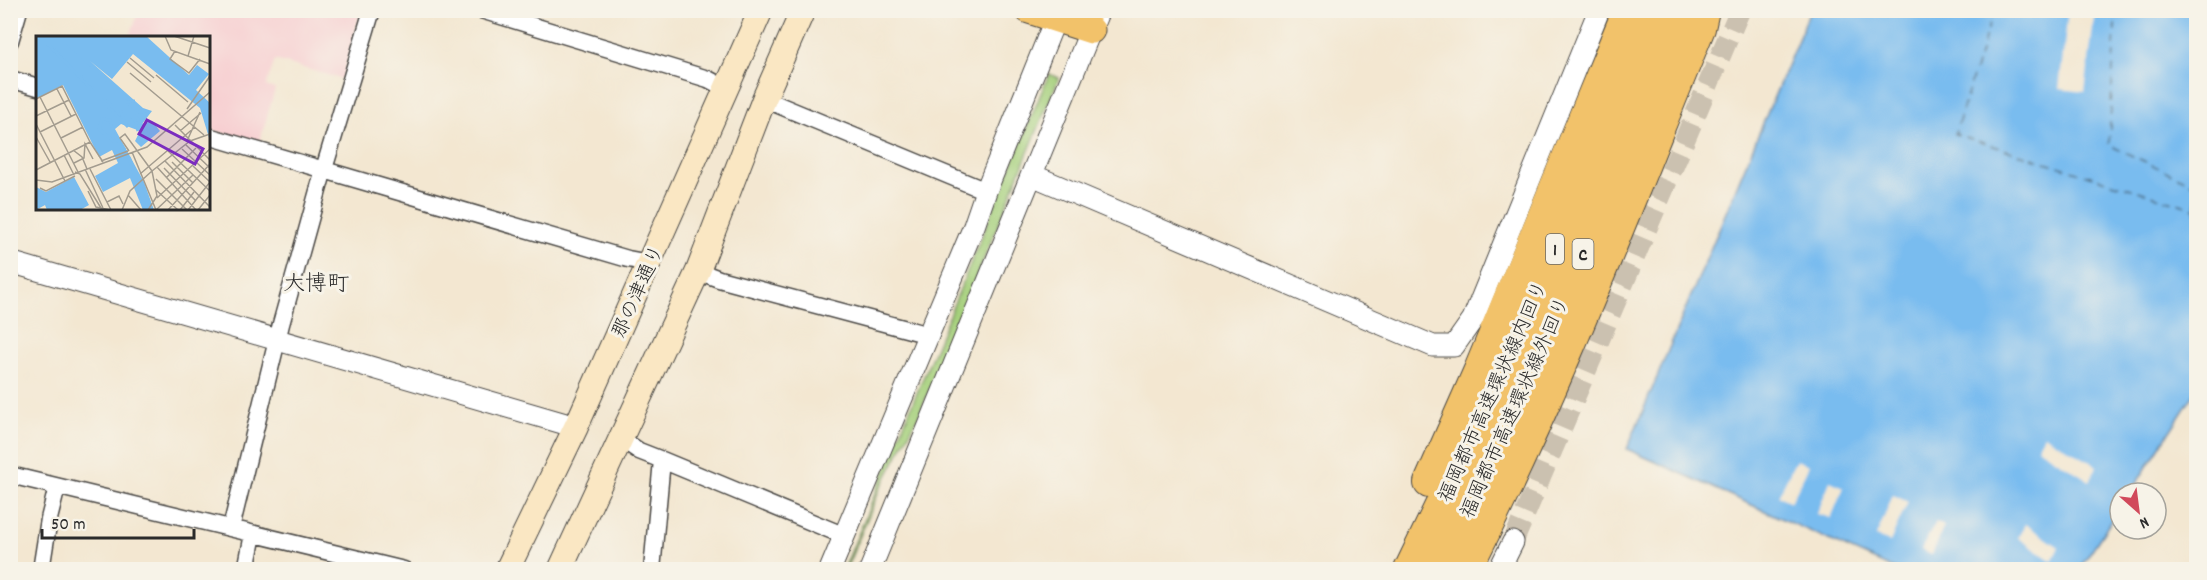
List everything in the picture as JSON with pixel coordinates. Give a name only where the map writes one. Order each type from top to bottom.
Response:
[{"type":"highway","points":[[1390,570],[1479,370],[1628,10]]},
{"type":"highway","name":"福岡都市高速環状線内回り","points":[[1409,570],[1501,379],[1654,10]]},
{"type":"highway","name":"福岡都市高速環状線外回り","points":[[1440,570],[1526,388],[1683,10]]},
{"type":"highway","points":[[1466,570],[1500,502],[1547,397],[1700,28],[1704,10]]},
{"type":"main road","name":"那の津通り","points":[[507,570],[576,427],[761,10]]},
{"type":"main road","points":[[560,570],[698,271],[764,99],[804,10]]},
{"type":"main road","points":[[1029,10],[1095,20]]},
{"type":"street","points":[[10,41],[19,10]]},
{"type":"street","points":[[231,528],[278,339],[324,170],[372,10]]},
{"type":"street","points":[[481,10],[708,79],[727,89]]},
{"type":"street","points":[[1032,175],[1433,346],[1454,346],[1473,319],[1599,10]]},
{"type":"street","points":[[830,570],[974,226],[1057,14]]},
{"type":"street","points":[[870,570],[1095,20]]},
{"type":"street","points":[[10,79],[36,86]]},
{"type":"street","points":[[764,99],[986,191]]},
{"type":"street","points":[[210,137],[628,259],[649,263]]},
{"type":"street","points":[[10,262],[576,427]]},
{"type":"street","points":[[698,271],[719,279],[929,335]]},
{"type":"street","points":[[620,438],[639,451],[845,536]]},
{"type":"street","points":[[652,570],[662,460]]},
{"type":"street","points":[[10,475],[404,570]]},
{"type":"street","points":[[41,570],[57,487]]},
{"type":"street","points":[[246,570],[253,534]]},
{"type":"street","points":[[1499,570],[1513,542]]},
{"type":"shaded area","points":[[139,11],[361,11],[342,79],[275,60],[266,86],[275,89],[259,144],[210,129],[210,36],[130,36]]},
{"type":"green space","points":[[1049,74],[1059,78],[919,415],[878,493],[846,569],[844,569]]},
{"type":"water","points":[[1810,11],[2196,11],[2196,391],[2138,481],[2108,481],[2108,526],[2079,569],[1894,569],[1627,449]]},
{"type":"pier","points":[[2068,11],[2095,11],[2085,92],[2059,89]]},
{"type":"pier","points":[[2044,435],[2097,466],[2090,481],[2037,448]]},
{"type":"pier","points":[[1796,460],[1809,465],[1791,502],[1778,496]]},
{"type":"pier","points":[[1830,481],[1844,487],[1831,518],[1817,514]]},
{"type":"pier","points":[[1893,495],[1908,502],[1890,542],[1876,537]]},
{"type":"pier","points":[[1936,522],[1944,526],[1932,555],[1921,550]]},
{"type":"pier","points":[[2025,524],[2059,547],[2052,561],[2018,538]]},
{"type":"ferry route","points":[[1994,10],[1955,134],[2196,209]]},
{"type":"ferry route","points":[[2116,10],[2109,145],[2196,185]]},
{"type":"tunnel","points":[[1513,542],[1740,10]]},
{"type":"district","name":"大博町","points":[[316,282]]}]
